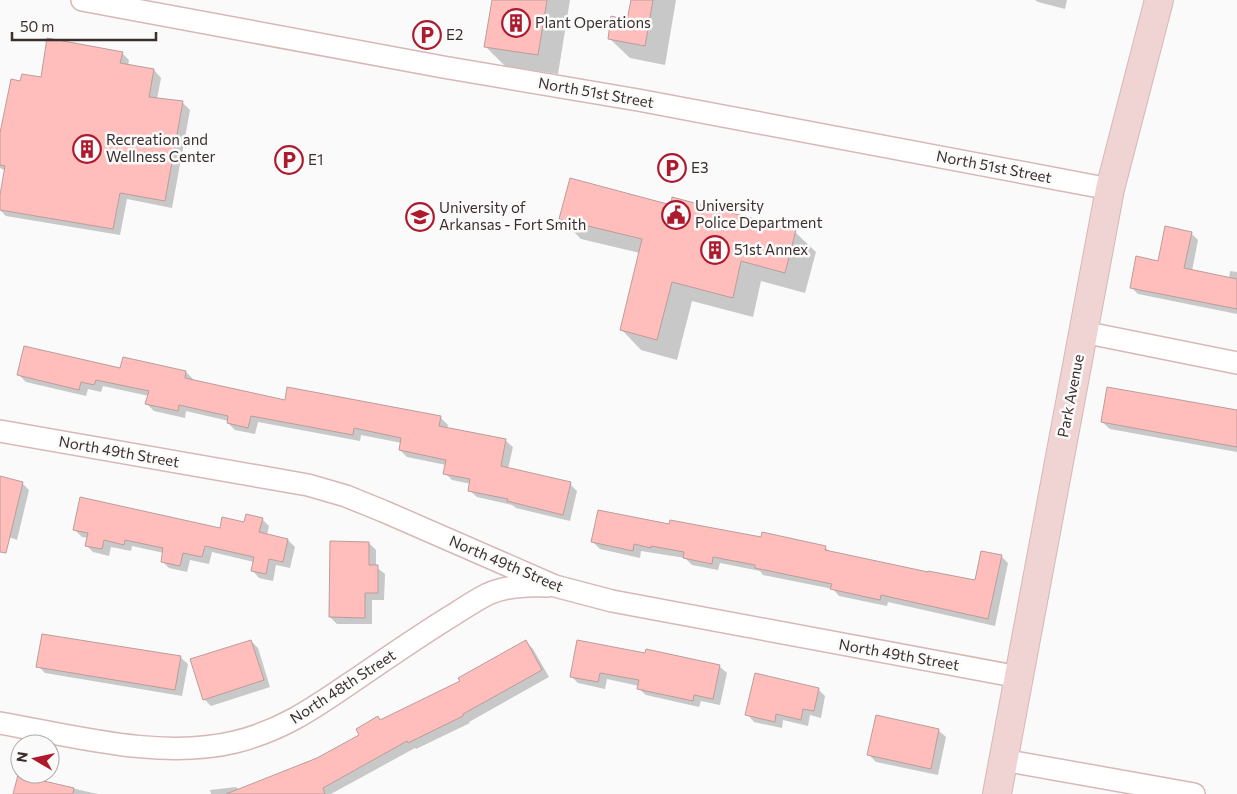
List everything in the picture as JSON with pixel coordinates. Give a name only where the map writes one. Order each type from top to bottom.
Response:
[{"type":"street","name":"North 51st Street","points":[[82,0],[443,67],[638,100],[1110,189]]},
{"type":"street","name":"Park Avenue","points":[[997,794],[1110,189],[1159,0]]},
{"type":"street","points":[[1083,332],[1237,363]]},
{"type":"street","name":"North 49th Street","points":[[0,431],[308,486],[346,496],[556,586],[612,601],[1019,677]]},
{"type":"street","name":"North 48th Street","points":[[0,723],[128,745],[165,749],[202,748],[235,742],[264,733],[301,716],[439,624],[488,594],[502,589],[556,586]]},
{"type":"street","points":[[1003,760],[1194,794]]},
{"type":"building","name":"Plant Operations","points":[[492,0],[547,0],[538,55],[484,47]]},
{"type":"building","name":"Plant Operations","points":[[631,0],[653,0],[645,46],[608,39],[611,16],[627,20]]},
{"type":"building","name":"Recreation and Wellness Center","points":[[47,38],[123,52],[120,63],[154,69],[149,97],[183,101],[165,201],[120,193],[113,229],[0,210],[0,195],[5,166],[0,165],[0,133],[11,79],[20,81],[22,74],[41,77]]},
{"type":"building","name":"51st Annex","points":[[570,178],[671,205],[672,197],[796,230],[785,273],[741,261],[733,298],[672,282],[657,340],[620,330],[642,239],[559,219]]},
{"type":"building","points":[[1165,226],[1192,232],[1184,268],[1237,279],[1237,309],[1130,288],[1136,256],[1158,261]]},
{"type":"building","points":[[24,346],[120,368],[123,357],[186,371],[185,378],[285,400],[287,387],[441,416],[439,426],[506,439],[501,466],[571,482],[563,515],[507,501],[508,499],[468,491],[470,479],[443,474],[446,460],[399,450],[401,438],[354,428],[353,435],[251,416],[248,428],[227,423],[228,416],[179,405],[178,411],[145,404],[149,391],[96,380],[94,385],[81,382],[79,390],[17,375]]},
{"type":"building","points":[[1107,387],[1237,410],[1237,447],[1101,422]]},
{"type":"building","points":[[0,476],[23,482],[6,553],[0,552]]},
{"type":"building","points":[[80,497],[220,528],[222,517],[244,522],[246,514],[263,518],[259,532],[288,539],[283,562],[269,559],[266,574],[251,571],[254,557],[205,546],[202,557],[183,553],[180,566],[161,562],[163,548],[125,540],[124,545],[104,540],[102,549],[85,546],[88,533],[73,530]]},
{"type":"building","points":[[598,510],[669,524],[670,520],[761,537],[762,532],[826,546],[825,550],[975,580],[981,551],[1002,555],[988,619],[881,595],[880,600],[830,589],[832,584],[755,568],[755,565],[713,557],[712,564],[683,558],[684,552],[651,546],[651,548],[634,544],[633,551],[591,542]]},
{"type":"building","points":[[330,541],[369,542],[369,565],[378,565],[378,593],[365,593],[365,618],[329,617]]},
{"type":"building","points":[[42,634],[181,656],[175,690],[36,667]]},
{"type":"building","points":[[251,640],[264,680],[203,700],[190,659]]},
{"type":"building","points":[[526,640],[542,670],[463,714],[463,716],[408,743],[407,741],[323,788],[325,794],[226,794],[317,758],[359,735],[356,729],[378,716],[380,720],[460,681],[458,678]]},
{"type":"building","points":[[577,640],[645,653],[646,649],[720,665],[713,699],[694,695],[693,701],[637,689],[639,680],[600,673],[598,682],[570,677]]},
{"type":"building","points":[[755,673],[819,688],[814,711],[803,709],[801,720],[776,714],[775,722],[745,715]]},
{"type":"building","points":[[876,715],[939,729],[931,769],[867,755]]},
{"type":"building","points":[[16,784],[57,784],[74,788],[73,794],[13,794]]},
{"type":"place","name":"Plant Operations","points":[[516,23]]},
{"type":"place","name":"E2","points":[[427,35]]},
{"type":"place","name":"Recreation and Wellness Center","points":[[87,149]]},
{"type":"place","name":"E1","points":[[289,160]]},
{"type":"place","name":"E3","points":[[672,168]]},
{"type":"place","name":"University Police Department","points":[[676,215]]},
{"type":"place","name":"University of Arkansas - Fort Smith","points":[[420,217]]},
{"type":"place","name":"51st Annex","points":[[715,250]]}]
